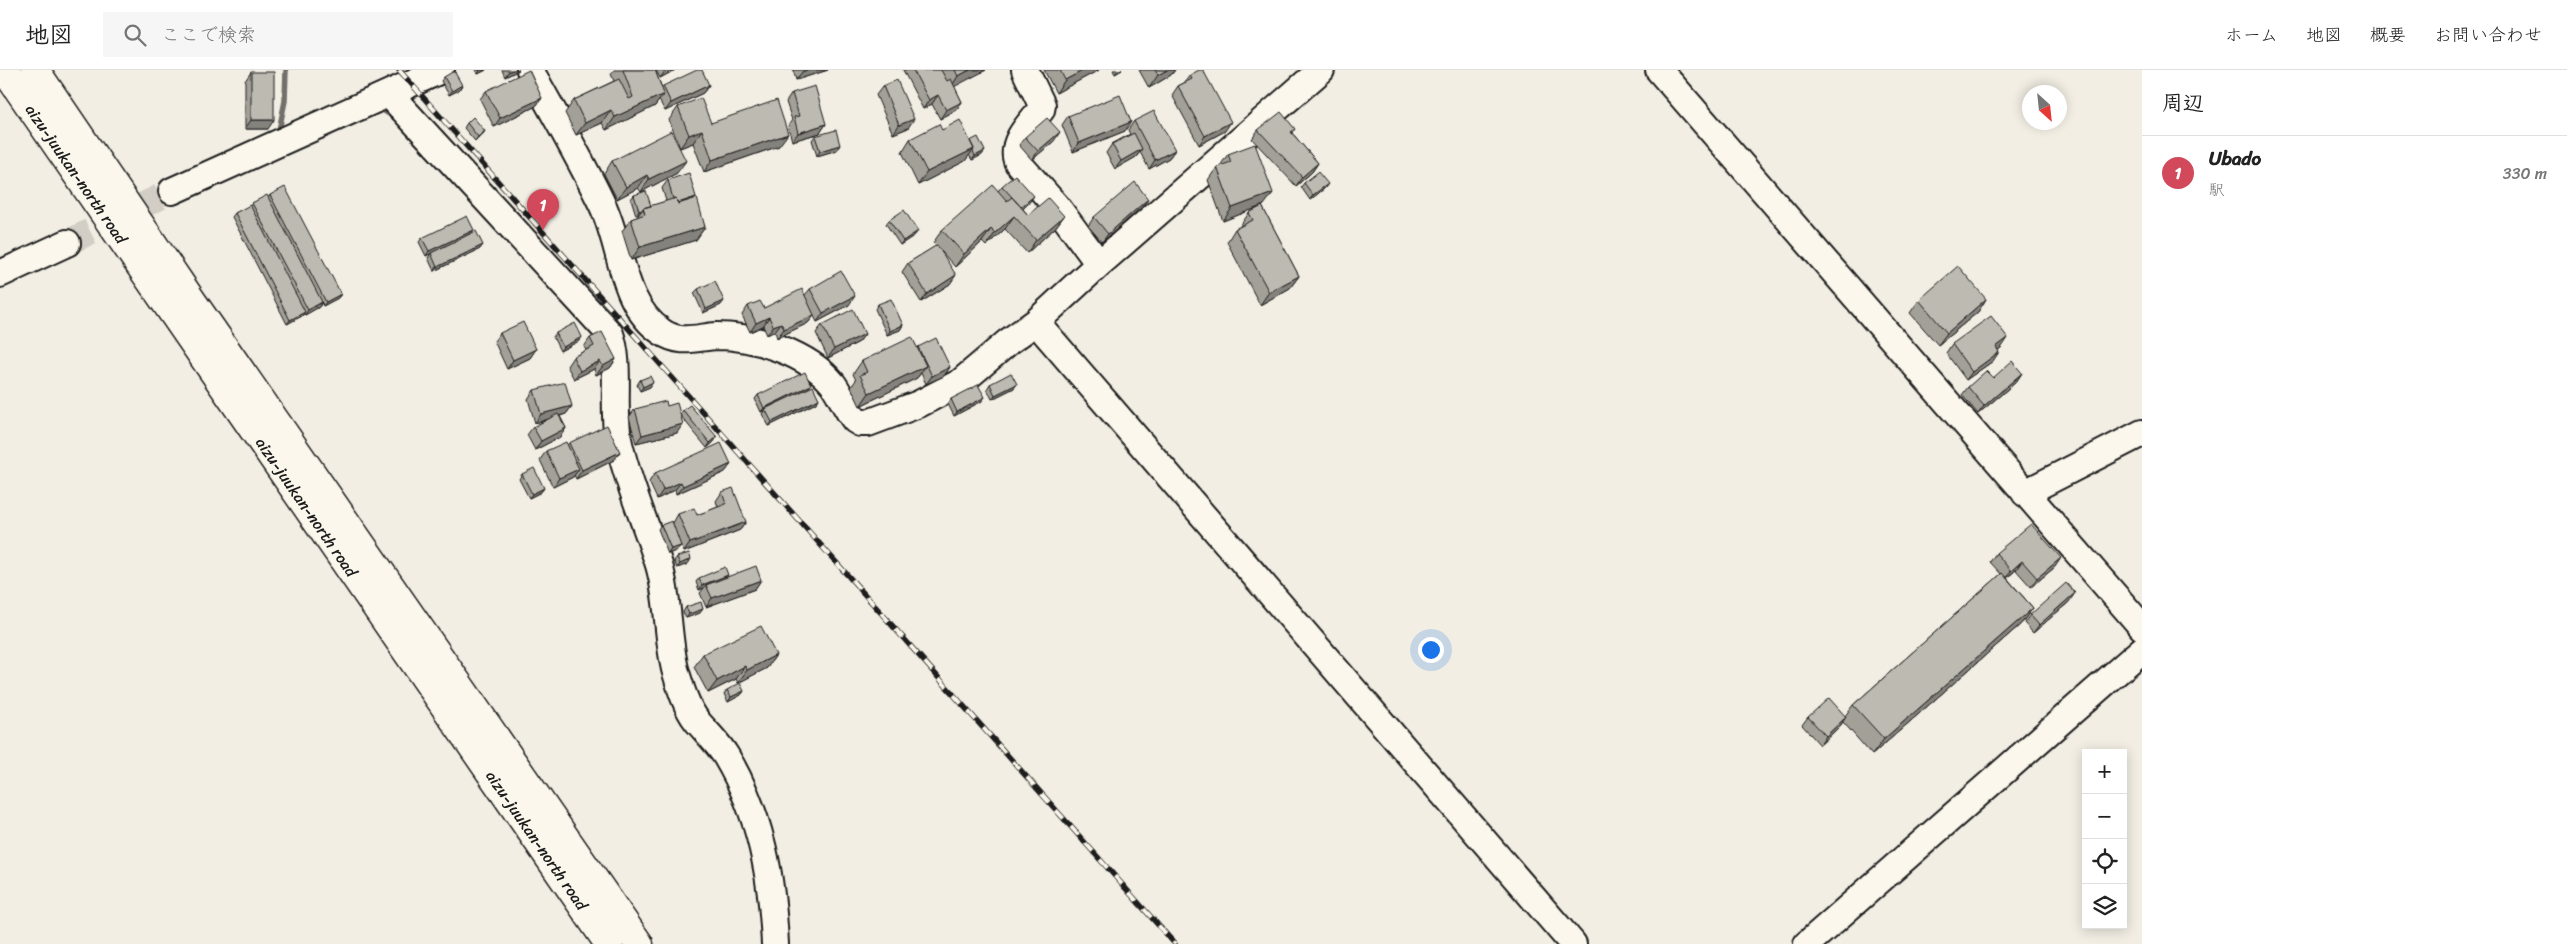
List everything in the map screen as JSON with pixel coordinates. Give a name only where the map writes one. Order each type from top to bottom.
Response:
[{"type":"highway","name":"aizu-juukan-north road","points":[[5,70],[609,944]]},
{"type":"highway","name":"aizu-juukan-north road","points":[[35,70],[192,301],[639,944]]},
{"type":"street","points":[[172,191],[441,70]]},
{"type":"street","points":[[530,70],[611,224],[628,286],[634,300],[655,326],[670,336],[687,340],[724,337],[748,340],[785,350],[816,367],[834,386],[855,420],[860,423],[868,423],[919,404],[961,382],[1008,342],[1036,322],[1099,264],[1321,70]]},
{"type":"street","points":[[1025,70],[1042,105],[1041,110],[1016,143],[1014,154],[1018,163],[1058,208],[1099,264]]},
{"type":"street","points":[[1659,70],[2142,626]]},
{"type":"street","points":[[389,94],[610,334],[616,352],[615,402],[618,439],[631,484],[659,564],[665,589],[675,668],[681,689],[697,720],[725,755],[748,798],[760,830],[773,897],[775,944]]},
{"type":"street","points":[[0,274],[68,243]]},
{"type":"street","points":[[1036,322],[1574,944]]},
{"type":"street","points":[[2025,493],[2142,433]]},
{"type":"street","points":[[1807,944],[2142,650]]},
{"type":"building","points":[[529,70],[542,98],[500,118],[486,91]]},
{"type":"building","points":[[623,70],[655,70],[664,94],[615,117],[611,110],[585,123],[574,100],[619,79],[629,99],[633,97]]},
{"type":"building","points":[[697,70],[702,70],[709,85],[671,103],[663,86]]},
{"type":"building","points":[[913,70],[941,70],[947,81],[951,79],[962,102],[946,110],[938,95],[929,100]]},
{"type":"building","points":[[955,70],[970,70],[958,76]]},
{"type":"building","points":[[1060,70],[1084,70],[1065,80]]},
{"type":"building","points":[[1155,70],[1167,70],[1158,75]]},
{"type":"building","points":[[1203,70],[1231,122],[1205,136],[1178,86],[1192,79],[1190,75]]},
{"type":"building","points":[[454,71],[462,85],[452,91],[444,77]]},
{"type":"building","points":[[251,72],[274,72],[274,120],[251,120]]},
{"type":"building","points":[[897,80],[914,119],[899,125],[883,86]]},
{"type":"building","points":[[815,86],[826,124],[798,133],[794,117],[799,116],[792,93]]},
{"type":"building","points":[[1120,95],[1131,122],[1079,143],[1068,116]]},
{"type":"building","points":[[701,98],[711,123],[777,100],[788,134],[712,160],[702,130],[689,135],[678,107]]},
{"type":"building","points":[[1154,111],[1175,150],[1155,160],[1134,121]]},
{"type":"building","points":[[1281,112],[1295,129],[1291,132],[1318,163],[1302,177],[1258,130]]},
{"type":"building","points":[[473,117],[485,131],[478,137],[467,123]]},
{"type":"building","points":[[1047,118],[1060,132],[1038,151],[1025,137]]},
{"type":"building","points":[[960,120],[974,149],[927,172],[910,139],[939,124],[942,130]]},
{"type":"building","points":[[836,130],[840,145],[820,151],[815,136]]},
{"type":"building","points":[[671,131],[686,161],[649,179],[647,175],[626,187],[612,161]]},
{"type":"building","points":[[1134,133],[1142,149],[1121,161],[1112,144]]},
{"type":"building","points":[[978,137],[985,151],[975,156],[970,141]]},
{"type":"building","points":[[1255,144],[1273,193],[1232,208],[1217,167],[1231,162],[1228,154]]},
{"type":"building","points":[[1318,172],[1328,184],[1313,195],[1304,183]]},
{"type":"building","points":[[689,173],[696,197],[678,203],[676,198],[673,199],[668,180]]},
{"type":"building","points":[[1015,175],[1034,196],[1021,207],[1002,186]]},
{"type":"building","points":[[1135,182],[1148,199],[1108,234],[1094,217]]},
{"type":"building","points":[[993,185],[1007,201],[1012,197],[1028,215],[1048,198],[1064,216],[1036,240],[1014,216],[995,233],[991,229],[964,254],[942,230]]},
{"type":"building","points":[[285,187],[341,294],[326,302],[270,195]]},
{"type":"building","points":[[646,191],[651,206],[639,211],[634,195]]},
{"type":"building","points":[[267,195],[322,302],[308,310],[252,203]]},
{"type":"building","points":[[676,198],[678,204],[697,198],[705,227],[640,247],[631,219],[645,214],[643,208]]},
{"type":"building","points":[[250,205],[305,312],[290,320],[235,213]]},
{"type":"building","points":[[1262,206],[1299,276],[1269,292],[1235,229],[1253,220],[1249,213]]},
{"type":"building","points":[[904,210],[918,231],[903,241],[889,220]]},
{"type":"building","points":[[467,216],[474,230],[429,251],[422,238]]},
{"type":"building","points":[[476,231],[483,245],[437,267],[431,253]]},
{"type":"building","points":[[937,245],[956,275],[927,294],[908,263]]},
{"type":"building","points":[[1958,266],[1986,299],[1947,333],[1919,300]]},
{"type":"building","points":[[841,271],[855,296],[823,313],[810,289]]},
{"type":"building","points":[[715,281],[724,301],[706,309],[698,289]]},
{"type":"building","points":[[802,289],[814,315],[784,329],[781,323],[773,326],[769,317],[756,323],[748,306],[760,301],[764,308]]},
{"type":"building","points":[[891,299],[903,325],[890,331],[878,304]]},
{"type":"building","points":[[853,309],[865,334],[834,349],[822,325]]},
{"type":"building","points":[[1991,316],[2008,338],[1996,347],[1999,352],[1972,372],[1952,344]]},
{"type":"building","points":[[523,322],[536,349],[513,360],[500,333]]},
{"type":"building","points":[[575,323],[582,337],[563,347],[556,333]]},
{"type":"building","points":[[602,332],[616,359],[603,366],[600,361],[580,371],[573,357],[594,346],[590,338]]},
{"type":"building","points":[[912,337],[926,366],[869,393],[860,375],[867,372],[862,361]]},
{"type":"building","points":[[936,338],[950,367],[932,376],[918,347]]},
{"type":"building","points":[[2012,361],[2022,373],[1984,406],[1968,387],[1986,371],[1993,378]]},
{"type":"building","points":[[805,372],[811,385],[764,408],[758,395]]},
{"type":"building","points":[[1011,373],[1017,384],[995,395],[990,384]]},
{"type":"building","points":[[650,376],[653,382],[643,387],[640,380]]},
{"type":"building","points":[[565,382],[572,406],[541,414],[534,390]]},
{"type":"building","points":[[978,385],[985,397],[957,412],[951,399]]},
{"type":"building","points":[[813,386],[819,399],[772,422],[765,409]]},
{"type":"building","points":[[666,401],[667,406],[677,403],[683,424],[642,435],[635,409]]},
{"type":"building","points":[[690,405],[717,437],[710,443],[683,410]]},
{"type":"building","points":[[558,414],[566,428],[541,441],[533,427]]},
{"type":"building","points":[[607,425],[620,452],[582,470],[569,443]]},
{"type":"building","points":[[566,442],[579,469],[559,478],[546,451]]},
{"type":"building","points":[[721,443],[731,464],[683,486],[681,482],[663,490],[655,473]]},
{"type":"building","points":[[534,468],[544,488],[532,494],[522,474]]},
{"type":"building","points":[[733,488],[746,522],[690,543],[678,514],[694,508],[697,515],[726,504],[722,492]]},
{"type":"building","points":[[672,521],[681,546],[671,549],[661,525]]},
{"type":"building","points":[[2031,524],[2061,558],[2037,578],[2022,561],[2011,571],[1996,553]]},
{"type":"building","points":[[689,553],[691,559],[680,564],[677,557]]},
{"type":"building","points":[[756,566],[761,580],[712,598],[706,585]]},
{"type":"building","points":[[725,567],[728,575],[702,585],[699,578]]},
{"type":"building","points":[[2002,573],[2033,608],[1884,739],[1853,705]]},
{"type":"building","points":[[2066,583],[2075,593],[2039,625],[2030,615]]},
{"type":"building","points":[[701,602],[703,609],[689,614],[686,607]]},
{"type":"building","points":[[761,626],[776,655],[747,670],[745,666],[717,681],[703,654]]},
{"type":"building","points":[[740,683],[744,691],[731,697],[727,690]]},
{"type":"building","points":[[1829,698],[1846,717],[1826,736],[1808,717]]},
{"type":"waterway","points":[[278,135],[285,101],[286,70]]},
{"type":"waterway","points":[[377,109],[379,108],[397,119]]},
{"type":"tunnel","points":[[67,243],[172,191]]},
{"type":"railway","points":[[399,70],[1175,944]]},
{"type":"place","name":"Ubado","points":[[543,230]]}]
